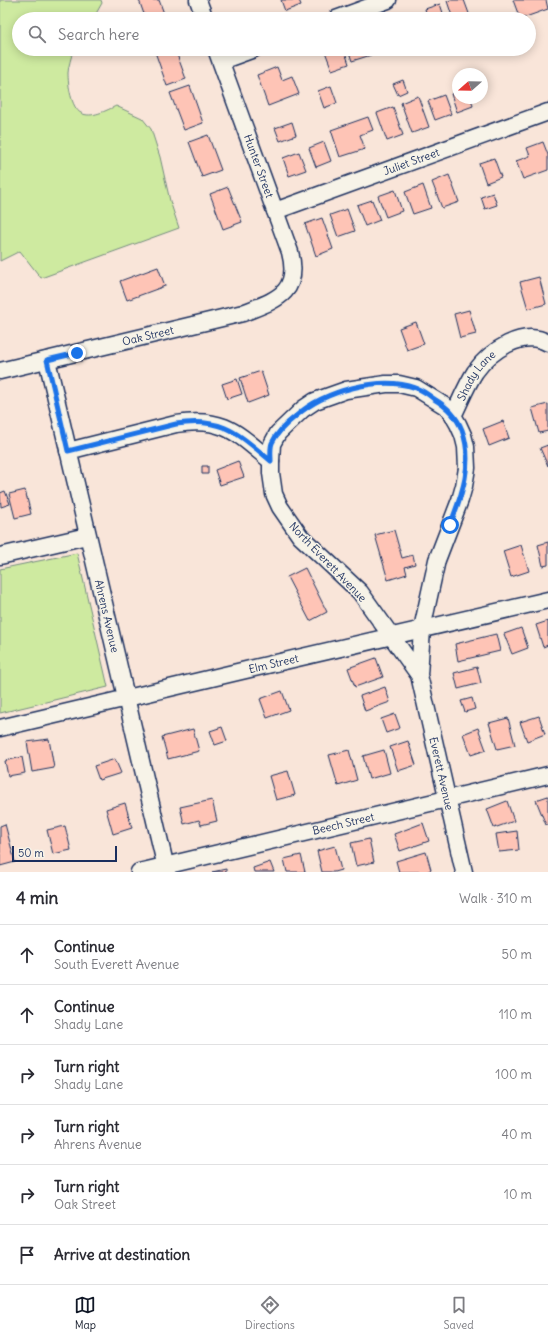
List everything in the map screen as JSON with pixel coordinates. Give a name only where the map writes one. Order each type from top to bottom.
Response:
[{"type":"street","points":[[198,0],[202,12]]},
{"type":"street","points":[[355,12],[388,0]]},
{"type":"street","name":"Hunter Street","points":[[219,56],[292,262],[292,275],[289,285]]},
{"type":"street","name":"Juliet Street","points":[[275,211],[548,112]]},
{"type":"street","name":"Oak Street","points":[[0,372],[242,313],[274,301],[283,294],[289,285]]},
{"type":"street","name":"Shady Lane","points":[[271,461],[272,444],[278,433],[303,409],[315,401],[346,390],[369,385],[399,384],[416,388],[445,406],[453,416],[475,372],[486,360],[512,342],[525,338],[538,338],[548,343]]},
{"type":"street","name":"Ahrens Avenue","points":[[47,360],[166,869]]},
{"type":"street","points":[[419,675],[422,629],[437,560],[460,500],[467,468],[466,446],[461,429],[453,416]]},
{"type":"street","points":[[68,451],[176,424],[192,422],[210,423],[226,427],[240,436],[271,461]]},
{"type":"street","name":"North Everett Avenue","points":[[271,461],[274,494],[288,520],[300,536],[360,592],[419,675]]},
{"type":"street","points":[[0,556],[87,536]]},
{"type":"street","name":"Elm Street","points":[[0,728],[548,600]]},
{"type":"street","name":"Everett Avenue","points":[[419,675],[446,799],[464,872]]},
{"type":"street","name":"Beech Street","points":[[139,872],[166,869],[548,775]]},
{"type":"green space","points":[[0,0],[101,0],[102,3],[97,12],[12,12],[12,56],[71,56],[68,73],[69,89],[72,101],[81,113],[89,115],[99,113],[116,106],[142,118],[151,129],[160,157],[170,201],[179,228],[41,278],[20,251],[0,261]]},
{"type":"green space","points":[[77,553],[108,687],[0,713],[0,569]]},
{"type":"building","points":[[139,0],[159,0],[163,12],[143,12]]},
{"type":"building","points":[[281,0],[299,0],[301,5],[285,11]]},
{"type":"building","points":[[464,0],[468,12],[451,12],[447,1]]},
{"type":"building","points":[[513,0],[546,0],[548,9],[536,13],[536,12],[517,12]]},
{"type":"building","points":[[440,4],[443,12],[426,12],[425,9]]},
{"type":"building","points":[[156,56],[178,56],[186,79],[167,86]]},
{"type":"building","points":[[327,56],[346,56],[349,64],[332,70]]},
{"type":"building","points":[[350,56],[368,56],[352,61]]},
{"type":"building","points":[[277,67],[282,80],[292,76],[299,94],[268,106],[257,75]]},
{"type":"building","points":[[403,80],[407,91],[398,95],[393,84]]},
{"type":"building","points":[[190,86],[203,123],[184,130],[170,93]]},
{"type":"building","points":[[331,86],[337,103],[324,108],[318,91]]},
{"type":"building","points":[[444,95],[451,114],[435,120],[428,101]]},
{"type":"building","points":[[418,96],[429,127],[412,133],[401,103]]},
{"type":"building","points":[[454,104],[472,104],[473,106],[457,112]]},
{"type":"building","points":[[393,107],[403,135],[387,141],[377,113]]},
{"type":"building","points":[[368,117],[373,130],[360,135],[365,149],[340,157],[331,130]]},
{"type":"building","points":[[292,122],[296,135],[280,141],[275,128]]},
{"type":"building","points":[[208,135],[221,170],[202,177],[189,142]]},
{"type":"building","points":[[324,142],[331,161],[316,167],[309,148]]},
{"type":"building","points":[[543,142],[548,155],[548,170],[523,179],[516,161],[530,156],[527,148]]},
{"type":"building","points":[[299,152],[306,170],[289,176],[283,158]]},
{"type":"building","points":[[494,158],[501,177],[486,183],[479,163]]},
{"type":"building","points":[[449,175],[459,202],[442,208],[432,182]]},
{"type":"building","points":[[423,185],[431,208],[413,214],[405,192]]},
{"type":"building","points":[[228,187],[242,222],[223,229],[210,194]]},
{"type":"building","points":[[395,190],[402,211],[386,217],[378,196]]},
{"type":"building","points":[[493,193],[497,205],[485,209],[481,197]]},
{"type":"building","points":[[372,200],[380,220],[365,226],[357,205]]},
{"type":"building","points":[[347,209],[355,231],[338,237],[330,215]]},
{"type":"building","points":[[322,218],[333,249],[316,256],[305,224]]},
{"type":"building","points":[[158,267],[165,286],[127,300],[120,281]]},
{"type":"building","points":[[539,277],[546,304],[528,309],[520,282]]},
{"type":"building","points":[[469,310],[476,334],[460,338],[454,314]]},
{"type":"building","points":[[416,322],[424,344],[407,350],[399,328]]},
{"type":"building","points":[[261,371],[269,395],[248,403],[240,378]]},
{"type":"building","points":[[237,379],[242,394],[227,399],[222,384]]},
{"type":"building","points":[[548,404],[548,431],[539,433],[532,408]]},
{"type":"building","points":[[503,421],[509,438],[489,446],[483,429]]},
{"type":"building","points":[[548,445],[548,466],[540,448]]},
{"type":"building","points":[[238,461],[244,477],[220,485],[215,470]]},
{"type":"building","points":[[202,466],[208,466],[208,474],[202,474]]},
{"type":"building","points":[[25,490],[31,514],[15,518],[9,494]]},
{"type":"building","points":[[5,491],[10,504],[1,507],[0,493]]},
{"type":"building","points":[[394,530],[402,558],[413,555],[415,564],[405,567],[407,574],[388,580],[375,535]]},
{"type":"building","points":[[548,542],[548,565],[543,566],[538,545]]},
{"type":"building","points":[[521,545],[529,571],[511,577],[503,551]]},
{"type":"building","points":[[305,568],[327,612],[310,621],[287,577]]},
{"type":"building","points":[[548,621],[548,645],[543,647],[536,625]]},
{"type":"building","points":[[521,628],[528,648],[512,654],[504,634]]},
{"type":"building","points":[[496,634],[500,651],[458,661],[455,644]]},
{"type":"building","points":[[376,658],[383,677],[355,687],[348,668]]},
{"type":"building","points":[[477,667],[481,683],[458,689],[454,673]]},
{"type":"building","points":[[385,687],[390,702],[365,711],[360,696]]},
{"type":"building","points":[[282,691],[289,710],[267,718],[260,699]]},
{"type":"building","points":[[472,698],[475,709],[465,712],[461,701]]},
{"type":"building","points":[[395,714],[400,728],[386,733],[381,719]]},
{"type":"building","points":[[539,716],[545,734],[527,741],[520,722]]},
{"type":"building","points":[[508,718],[515,745],[497,749],[489,723]]},
{"type":"building","points":[[222,727],[227,741],[215,745],[210,731]]},
{"type":"building","points":[[478,728],[486,750],[471,755],[463,734]]},
{"type":"building","points":[[193,729],[199,751],[168,759],[162,737]]},
{"type":"building","points":[[49,739],[54,768],[32,772],[27,742]]},
{"type":"building","points":[[408,741],[416,765],[398,771],[390,747]]},
{"type":"building","points":[[349,750],[357,780],[338,786],[329,755]]},
{"type":"building","points":[[384,750],[390,773],[369,779],[363,756]]},
{"type":"building","points":[[22,757],[25,773],[8,776],[5,761]]},
{"type":"building","points":[[115,759],[121,773],[99,780],[94,766]]},
{"type":"building","points":[[288,771],[295,795],[276,800],[269,776]]},
{"type":"building","points":[[548,796],[548,824],[546,825],[536,800]]},
{"type":"building","points":[[212,800],[217,821],[201,825],[199,820],[184,824],[180,807]]},
{"type":"building","points":[[507,801],[514,821],[494,828],[487,809]]},
{"type":"building","points":[[125,803],[132,828],[113,834],[106,809]]},
{"type":"building","points":[[423,823],[429,841],[400,851],[394,834]]},
{"type":"building","points":[[5,824],[15,862],[0,866],[0,826]]},
{"type":"building","points":[[65,826],[71,850],[53,854],[47,830]]},
{"type":"building","points":[[517,831],[519,850],[499,852],[496,834]]},
{"type":"building","points":[[369,839],[374,862],[356,866],[351,843]]},
{"type":"building","points":[[335,846],[341,870],[334,872],[322,872],[317,851]]},
{"type":"building","points":[[426,852],[431,870],[426,872],[399,872],[396,861]]},
{"type":"building","points":[[301,855],[305,872],[287,872],[284,859]]},
{"type":"building","points":[[270,862],[274,872],[254,872],[253,868]]},
{"type":"building","points":[[226,869],[226,872],[212,872]]},
{"type":"route","points":[[77,353],[47,360],[68,451],[176,424],[192,422],[210,423],[226,427],[240,436],[271,461],[272,444],[278,433],[303,409],[315,401],[346,390],[369,385],[399,384],[416,388],[437,400],[451,412],[461,429],[466,446],[467,468],[464,486],[450,525]]}]
